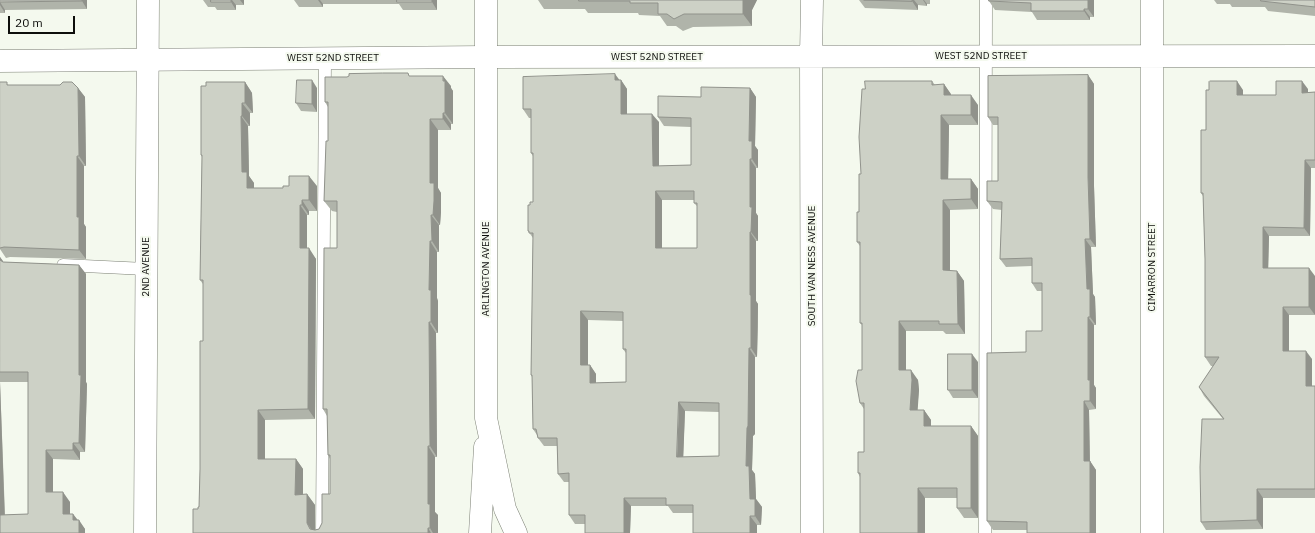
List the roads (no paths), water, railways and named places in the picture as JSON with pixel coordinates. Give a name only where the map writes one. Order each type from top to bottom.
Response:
[{"type":"street","name":"2ND AVENUE","points":[[145,533],[148,0]]},
{"type":"street","name":"ARLINGTON AVENUE","points":[[486,0],[486,418],[505,509],[516,533]]},
{"type":"street","name":"SOUTH VAN NESS AVENUE","points":[[812,0],[812,533]]},
{"type":"street","name":"CIMARRON STREET","points":[[1152,0],[1152,533]]},
{"type":"street","name":"WEST 52ND STREET","points":[[0,61],[485,57],[1315,56]]},
{"type":"street","points":[[480,533],[486,418]]},
{"type":"lane","points":[[985,533],[986,0]]},
{"type":"lane","points":[[322,533],[324,58]]},
{"type":"lane","points":[[54,265],[146,269]]}]
